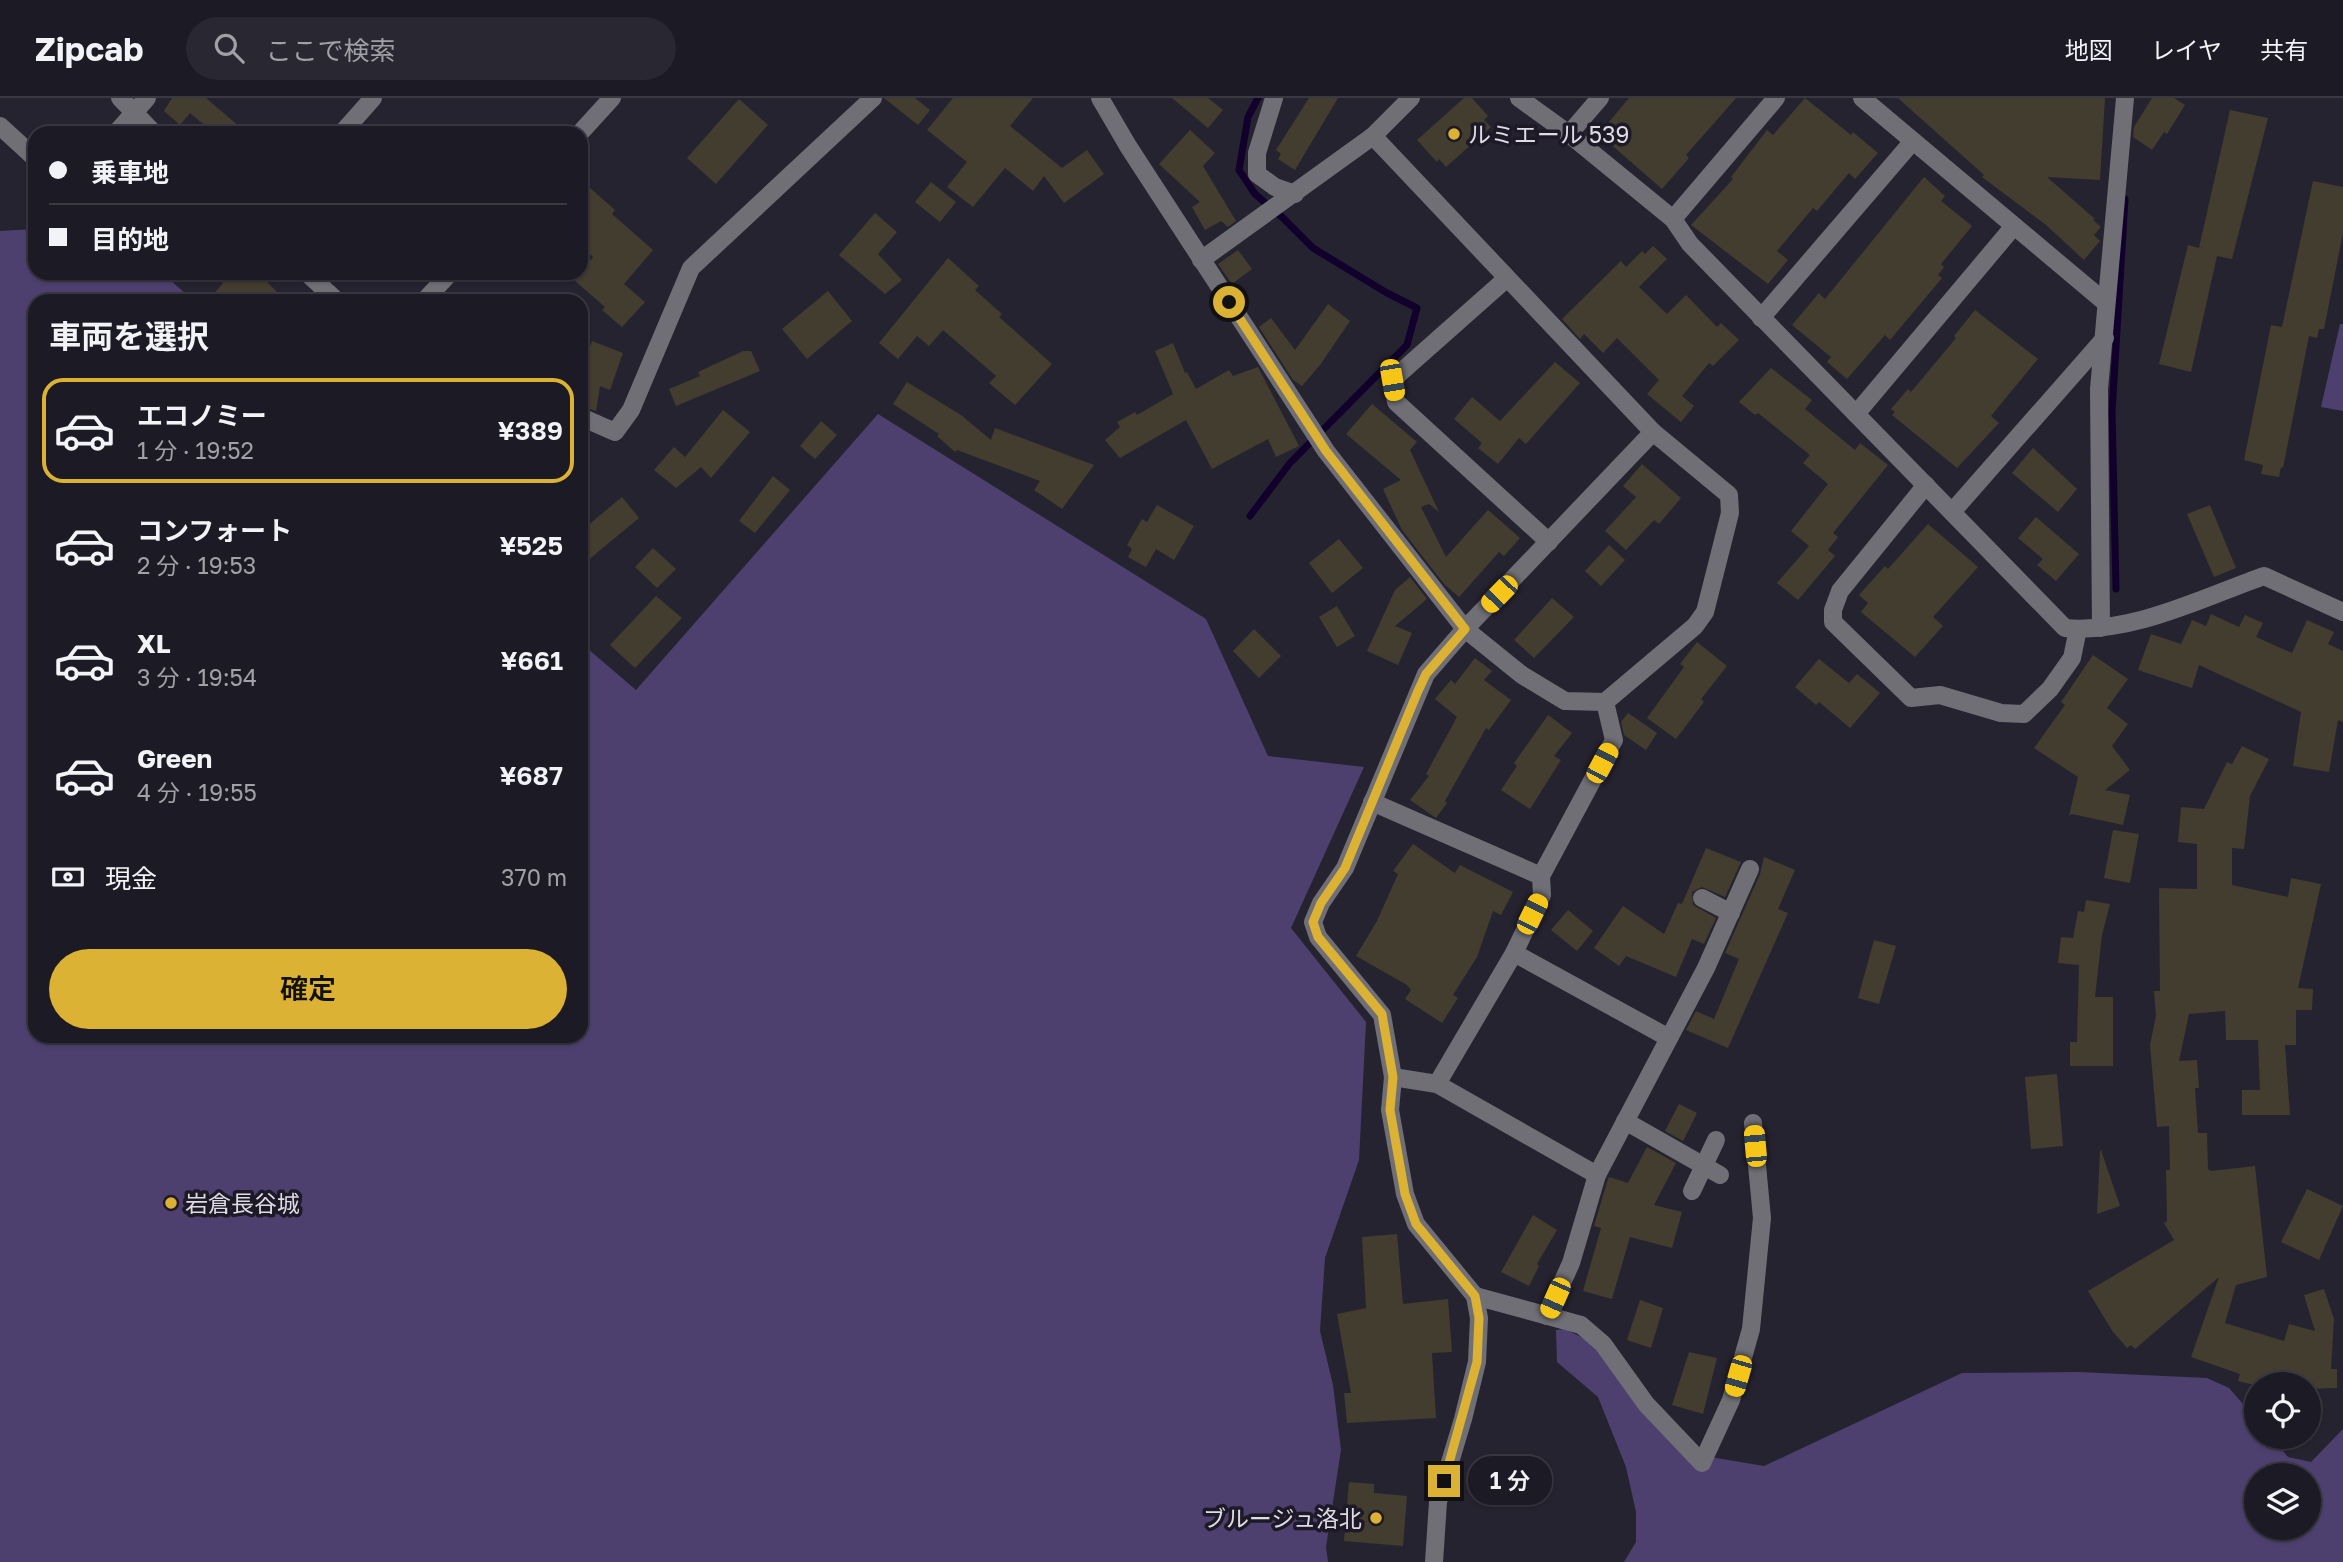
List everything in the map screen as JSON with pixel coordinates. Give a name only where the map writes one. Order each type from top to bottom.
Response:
[{"type":"street","points":[[120,98],[146,126]]},
{"type":"street","points":[[122,126],[147,98]]},
{"type":"street","points":[[348,126],[373,98]]},
{"type":"street","points":[[586,126],[612,98]]},
{"type":"street","points":[[588,420],[615,432],[631,410],[691,268],[855,104],[873,98]]},
{"type":"street","points":[[1100,98],[1201,260],[1326,451],[1465,629],[1522,675],[1565,701],[1605,702],[1695,626],[1705,612],[1730,513],[1729,495],[1653,432],[1373,136]]},
{"type":"street","points":[[1274,98],[1257,153],[1257,174],[1275,187],[1295,194]]},
{"type":"street","points":[[1201,260],[1373,136],[1411,98]]},
{"type":"street","points":[[1519,98],[1569,134],[1673,219],[1690,244],[1761,318],[2066,628],[2123,626],[2264,576],[2343,612]]},
{"type":"street","points":[[1569,134],[1600,98]]},
{"type":"street","points":[[1673,219],[1776,98]]},
{"type":"street","points":[[1862,98],[2105,303]]},
{"type":"street","points":[[2101,628],[2099,389],[2125,98]]},
{"type":"street","points":[[0,126],[28,152]]},
{"type":"street","points":[[1761,318],[1913,141]]},
{"type":"street","points":[[1856,414],[2014,226]]},
{"type":"street","points":[[1506,279],[1392,380],[1396,402],[1549,542]]},
{"type":"street","points":[[314,280],[330,294]]},
{"type":"street","points":[[432,294],[444,280]]},
{"type":"street","points":[[1952,512],[2105,338]]},
{"type":"street","points":[[1434,1562],[1438,1502],[1477,1362],[1479,1318],[1475,1296],[1416,1224],[1409,1204],[1390,1110],[1393,1077],[1382,1014],[1318,937],[1313,922],[1321,903],[1345,868],[1426,674],[1465,629],[1653,432]]},
{"type":"street","points":[[1926,485],[1840,591],[1833,610],[1833,622],[1911,698],[1940,695],[2001,713],[2024,714],[2050,689],[2072,658],[2078,629]]},
{"type":"street","points":[[1437,1084],[1514,953],[1542,895],[1541,876],[1614,740],[1605,702]]},
{"type":"street","points":[[1372,802],[1541,876]]},
{"type":"street","points":[[1547,1316],[1571,1263],[1597,1175],[1706,968],[1750,869]]},
{"type":"street","points":[[1702,898],[1731,913]]},
{"type":"street","points":[[1514,953],[1668,1038]]},
{"type":"street","points":[[1393,1077],[1437,1084],[1597,1175]]},
{"type":"street","points":[[1625,1122],[1712,1170]]},
{"type":"street","points":[[1475,1296],[1581,1325],[1602,1344],[1646,1404],[1702,1463],[1731,1400],[1751,1329],[1762,1218],[1753,1122]]},
{"type":"street","points":[[1692,1191],[1712,1170],[1716,1140]]},
{"type":"shaded area","points":[[28,229],[28,280],[170,280],[186,294],[28,294],[28,1043],[588,1043],[588,649],[636,690],[878,414],[1206,619],[1268,756],[1364,767],[1291,928],[1366,1022],[1359,1160],[1325,1258],[1320,1331],[1333,1385],[1341,1450],[1326,1547],[1328,1562],[0,1562],[0,231]]},
{"type":"shaded area","points":[[2340,324],[2343,324],[2343,411],[2321,407]]},
{"type":"shaded area","points":[[1565,1329],[1591,1342],[1704,1456],[1764,1466],[1962,1373],[2078,1372],[2207,1378],[2229,1388],[2244,1405],[2244,1449],[2281,1449],[2288,1457],[2311,1462],[2343,1429],[2343,1562],[1624,1562],[1636,1542],[1636,1512],[1626,1467],[1598,1397],[1557,1362],[1556,1330]]},
{"type":"building","points":[[172,98],[206,98],[239,126],[206,126],[190,113],[180,125],[164,111]]},
{"type":"building","points":[[884,98],[915,98],[930,110],[918,125]]},
{"type":"building","points":[[953,98],[1033,98],[1010,126],[1062,168],[1087,150],[1104,174],[1064,203],[1044,176],[1033,191],[1005,168],[973,207],[947,187],[967,162],[927,130]]},
{"type":"building","points":[[1172,98],[1208,98],[1223,110],[1208,128]]},
{"type":"building","points":[[1309,98],[1338,98],[1295,170],[1278,159],[1281,154],[1276,150]]},
{"type":"building","name":"ルミエール 539","points":[[1464,98],[1472,98],[1488,116],[1484,120],[1491,127],[1446,167],[1439,159],[1437,162],[1417,140]]},
{"type":"building","points":[[1629,98],[1736,98],[1686,155],[1689,158],[1662,189],[1599,134]]},
{"type":"building","points":[[1805,98],[1878,153],[1855,179],[1849,173],[1817,211],[1813,208],[1777,251],[1788,260],[1768,284],[1691,225],[1733,179],[1731,177],[1767,130],[1773,135]]},
{"type":"building","points":[[1898,98],[2105,98],[2100,180],[2047,177],[2095,219],[2093,220],[2101,227],[2094,235],[2100,241],[2084,260],[2046,225],[1982,177],[1984,175]]},
{"type":"building","points":[[2152,98],[2174,98],[2185,105],[2167,134],[2164,132],[2152,150],[2133,137],[2134,127]]},
{"type":"building","points":[[739,99],[768,125],[716,184],[687,158]]},
{"type":"building","points":[[2230,110],[2268,118],[2232,259],[2217,256],[2191,372],[2159,364],[2188,245],[2199,248]]},
{"type":"building","points":[[1190,130],[1215,153],[1203,166],[1236,221],[1228,227],[1221,221],[1205,230],[1192,207],[1200,202],[1159,164]]},
{"type":"building","points":[[1924,177],[1945,196],[1941,201],[1972,226],[1941,264],[1944,267],[1938,275],[1942,278],[1890,340],[1885,335],[1847,379],[1827,362],[1831,357],[1792,325],[1819,293],[1825,299]]},
{"type":"building","points":[[2313,181],[2343,187],[2343,233],[2324,329],[2319,329],[2317,338],[2309,336],[2279,477],[2261,474],[2263,465],[2244,460],[2271,325],[2282,327]]},
{"type":"building","points":[[931,182],[956,202],[940,222],[915,202]]},
{"type":"building","points":[[588,186],[615,210],[612,214],[653,250],[624,284],[645,302],[622,327],[602,310],[605,307],[574,280],[588,280],[588,263],[593,257],[588,252]]},
{"type":"building","points":[[875,213],[897,232],[878,254],[902,280],[885,294],[839,255]]},
{"type":"building","points":[[1653,246],[1667,259],[1639,287],[1667,314],[1686,295],[1717,327],[1721,323],[1739,340],[1713,366],[1709,363],[1682,396],[1694,406],[1681,422],[1647,394],[1659,380],[1617,338],[1603,353],[1584,334],[1580,339],[1562,319],[1621,261],[1626,267],[1642,251],[1645,254]]},
{"type":"building","points":[[1238,250],[1252,269],[1232,284],[1218,264]]},
{"type":"building","points":[[948,258],[979,286],[975,290],[1002,314],[999,317],[1052,364],[1015,405],[989,383],[996,376],[943,330],[929,346],[917,336],[898,359],[879,343]]},
{"type":"building","points":[[219,280],[265,280],[279,294],[214,294],[223,283]]},
{"type":"building","points":[[828,291],[852,321],[807,359],[782,329]]},
{"type":"building","points":[[1328,304],[1350,321],[1302,386],[1293,380],[1259,327],[1271,318],[1295,350]]},
{"type":"building","points":[[1975,310],[2038,359],[1991,416],[1999,423],[1957,468],[1892,415],[1895,412],[1891,409],[1908,389],[1911,392],[1956,338],[1954,336]]},
{"type":"building","points":[[592,341],[623,353],[610,390],[600,386],[596,411],[588,408],[588,352]]},
{"type":"building","points":[[1173,343],[1185,373],[1187,372],[1196,389],[1229,370],[1233,376],[1258,367],[1299,446],[1276,457],[1268,439],[1212,469],[1186,420],[1120,458],[1105,440],[1120,427],[1117,422],[1135,412],[1137,415],[1173,394],[1155,351]]},
{"type":"building","points":[[743,351],[751,351],[760,371],[676,406],[669,389],[700,376],[698,372]]},
{"type":"building","points":[[1555,362],[1580,383],[1526,444],[1519,438],[1498,464],[1478,448],[1482,443],[1454,419],[1472,397],[1500,421]]},
{"type":"building","points":[[1771,368],[1812,400],[1805,409],[1855,450],[1860,443],[1888,465],[1833,533],[1838,537],[1828,550],[1835,556],[1798,600],[1777,583],[1809,546],[1791,531],[1828,484],[1803,463],[1810,455],[1758,413],[1755,415],[1739,402]]},
{"type":"building","points":[[907,382],[961,415],[991,440],[995,428],[1094,465],[1062,509],[1034,490],[1040,481],[957,450],[955,452],[937,436],[939,434],[893,404]]},
{"type":"building","points":[[1372,404],[1417,442],[1410,450],[1439,512],[1429,504],[1421,507],[1446,557],[1488,510],[1520,538],[1504,556],[1499,552],[1459,597],[1444,584],[1402,530],[1383,489],[1401,480],[1346,434]]},
{"type":"building","points":[[723,410],[750,432],[711,478],[701,467],[676,488],[654,470],[674,447],[685,457]]},
{"type":"building","points":[[821,421],[837,435],[815,459],[800,446]]},
{"type":"building","points":[[2033,448],[2077,489],[2058,512],[2012,473]]},
{"type":"building","points":[[1642,464],[1681,498],[1659,524],[1654,520],[1626,550],[1605,531],[1636,497],[1623,486]]},
{"type":"building","points":[[773,476],[790,490],[755,533],[739,521]]},
{"type":"building","points":[[622,497],[639,518],[588,560],[588,525]]},
{"type":"building","points":[[1157,505],[1194,526],[1174,560],[1156,549],[1146,567],[1128,557],[1132,549],[1127,545],[1142,519],[1147,522]]},
{"type":"building","points":[[2210,505],[2236,568],[2214,577],[2187,514]]},
{"type":"building","points":[[2036,517],[2079,554],[2056,581],[2037,565],[2043,559],[2018,538]]},
{"type":"building","points":[[1928,524],[1978,567],[1933,617],[1943,626],[1915,657],[1861,612],[1868,603],[1859,595],[1885,566],[1888,569]]},
{"type":"building","points":[[1339,539],[1363,568],[1332,593],[1309,563]]},
{"type":"building","points":[[1609,545],[1625,560],[1601,586],[1585,571]]},
{"type":"building","points":[[653,548],[676,569],[657,588],[635,567]]},
{"type":"building","points":[[1410,577],[1427,599],[1395,626],[1412,633],[1398,665],[1367,651],[1395,590]]},
{"type":"building","points":[[656,596],[682,618],[635,668],[610,645]]},
{"type":"building","points":[[1552,598],[1574,617],[1534,658],[1514,640]]},
{"type":"building","points":[[1337,606],[1355,636],[1337,647],[1319,617]]},
{"type":"building","points":[[2211,614],[2239,627],[2245,615],[2263,623],[2256,637],[2292,653],[2307,620],[2334,632],[2328,644],[2343,651],[2343,722],[2338,720],[2329,772],[2293,766],[2301,712],[2199,665],[2192,688],[2138,670],[2151,634],[2181,644],[2192,620],[2206,626]]},
{"type":"building","points":[[1254,629],[1281,656],[1259,678],[1233,651]]},
{"type":"building","points":[[1697,642],[1727,666],[1701,699],[1704,702],[1676,739],[1647,718],[1684,667],[1680,664]]},
{"type":"building","points":[[2093,655],[2128,679],[2107,708],[2128,724],[2112,746],[2130,770],[2105,790],[2130,795],[2123,825],[2072,814],[2069,816],[2078,777],[2034,748],[2065,705],[2061,702]]},
{"type":"building","points":[[1475,658],[1492,671],[1484,680],[1511,700],[1489,730],[1486,728],[1445,801],[1447,803],[1436,818],[1410,800],[1429,776],[1426,774],[1457,717],[1435,699],[1451,680],[1455,684]]},
{"type":"building","points":[[1819,659],[1849,683],[1857,674],[1880,693],[1850,728],[1819,702],[1816,705],[1795,687]]},
{"type":"building","points":[[1628,713],[1657,733],[1646,750],[1624,735],[1621,722]]},
{"type":"building","points":[[1548,715],[1572,733],[1554,756],[1561,760],[1530,809],[1501,790],[1517,766],[1514,763]]},
{"type":"building","points":[[2242,746],[2269,759],[2250,796],[2244,849],[2232,848],[2232,885],[2288,897],[2291,878],[2321,884],[2298,988],[2313,989],[2312,1010],[2296,1010],[2296,1045],[2285,1045],[2290,1115],[2242,1115],[2242,1090],[2260,1090],[2258,1040],[2226,1040],[2225,1011],[2189,1014],[2179,1061],[2197,1060],[2199,1088],[2195,1088],[2198,1133],[2207,1133],[2208,1169],[2211,1171],[2255,1166],[2267,1277],[2236,1285],[2225,1323],[2284,1341],[2289,1324],[2315,1331],[2304,1295],[2324,1289],[2334,1319],[2331,1369],[2337,1369],[2337,1388],[2321,1389],[2321,1372],[2244,1372],[2244,1382],[2238,1381],[2240,1374],[2191,1357],[2219,1277],[2135,1349],[2131,1345],[2127,1348],[2113,1332],[2088,1291],[2174,1240],[2164,1223],[2167,1221],[2166,1170],[2170,1170],[2169,1126],[2157,1127],[2150,1045],[2156,1016],[2154,991],[2160,991],[2159,888],[2197,889],[2197,844],[2178,842],[2181,807],[2204,809],[2227,762],[2232,764]]},
{"type":"building","points":[[2113,830],[2139,834],[2130,883],[2104,878]]},
{"type":"building","points":[[1413,844],[1455,873],[1460,865],[1513,892],[1501,915],[1493,911],[1477,957],[1453,995],[1458,998],[1442,1023],[1405,999],[1411,990],[1407,985],[1356,956],[1377,921],[1398,874],[1393,871]]},
{"type":"building","points":[[1706,848],[1741,862],[1725,897],[1702,887],[1692,892],[1693,905],[1716,918],[1704,944],[1692,939],[1676,977],[1626,956],[1619,966],[1594,948],[1623,906],[1664,934],[1678,903],[1682,904]]},
{"type":"building","points":[[1764,857],[1795,870],[1778,909],[1788,913],[1728,1048],[1686,1030],[1696,1011],[1714,1019],[1739,959],[1725,953],[1760,874]]},
{"type":"building","points":[[2086,900],[2110,904],[2102,935],[2095,997],[2113,997],[2113,1066],[2070,1066],[2070,1042],[2077,1042],[2079,965],[2058,963],[2061,937],[2073,938],[2078,911],[2084,912]]},
{"type":"building","points":[[1568,910],[1593,931],[1577,951],[1551,930]]},
{"type":"building","points":[[1874,940],[1896,946],[1879,1004],[1858,998]]},
{"type":"building","points":[[2057,1074],[2063,1146],[2031,1149],[2025,1077]]},
{"type":"building","points":[[1679,1104],[1697,1113],[1683,1141],[1665,1131]]},
{"type":"building","points":[[1647,1147],[1676,1163],[1654,1205],[1682,1212],[1672,1248],[1630,1237],[1612,1299],[1583,1291],[1601,1228],[1594,1226],[1608,1179],[1609,1177],[1628,1183]]},
{"type":"building","points":[[2100,1151],[2120,1206],[2097,1214]]},
{"type":"building","points":[[2307,1189],[2343,1206],[2319,1260],[2281,1242]]},
{"type":"building","points":[[1533,1215],[1557,1230],[1537,1264],[1539,1266],[1529,1286],[1501,1272]]},
{"type":"building","points":[[1397,1234],[1403,1304],[1448,1299],[1452,1352],[1432,1353],[1436,1418],[1347,1423],[1344,1393],[1351,1393],[1337,1314],[1366,1308],[1362,1237]]},
{"type":"building","points":[[1640,1300],[1663,1308],[1651,1348],[1627,1340]]},
{"type":"building","points":[[1689,1352],[1717,1358],[1703,1414],[1672,1405]]},
{"type":"building","name":"ブルージュ洛北","points":[[1349,1482],[1374,1484],[1374,1493],[1407,1496],[1403,1546],[1344,1541]]},
{"type":"waterway","points":[[1250,516],[1290,463],[1407,345],[1417,308],[1313,248],[1255,194],[1239,170],[1248,117],[1258,98]]},
{"type":"waterway","points":[[2116,589],[2112,412],[2125,199]]},
{"type":"place","name":"ルミエール 539","points":[[1454,134]]},
{"type":"place","name":"岩倉長谷城","points":[[171,1203]]},
{"type":"place","name":"ブルージュ洛北","points":[[1376,1518]]},
{"type":"route","points":[[1229,302],[1326,451],[1465,629],[1426,674],[1345,868],[1321,903],[1313,922],[1318,937],[1382,1014],[1393,1077],[1390,1110],[1405,1194],[1416,1224],[1475,1296],[1479,1318],[1477,1362],[1444,1481]]}]
